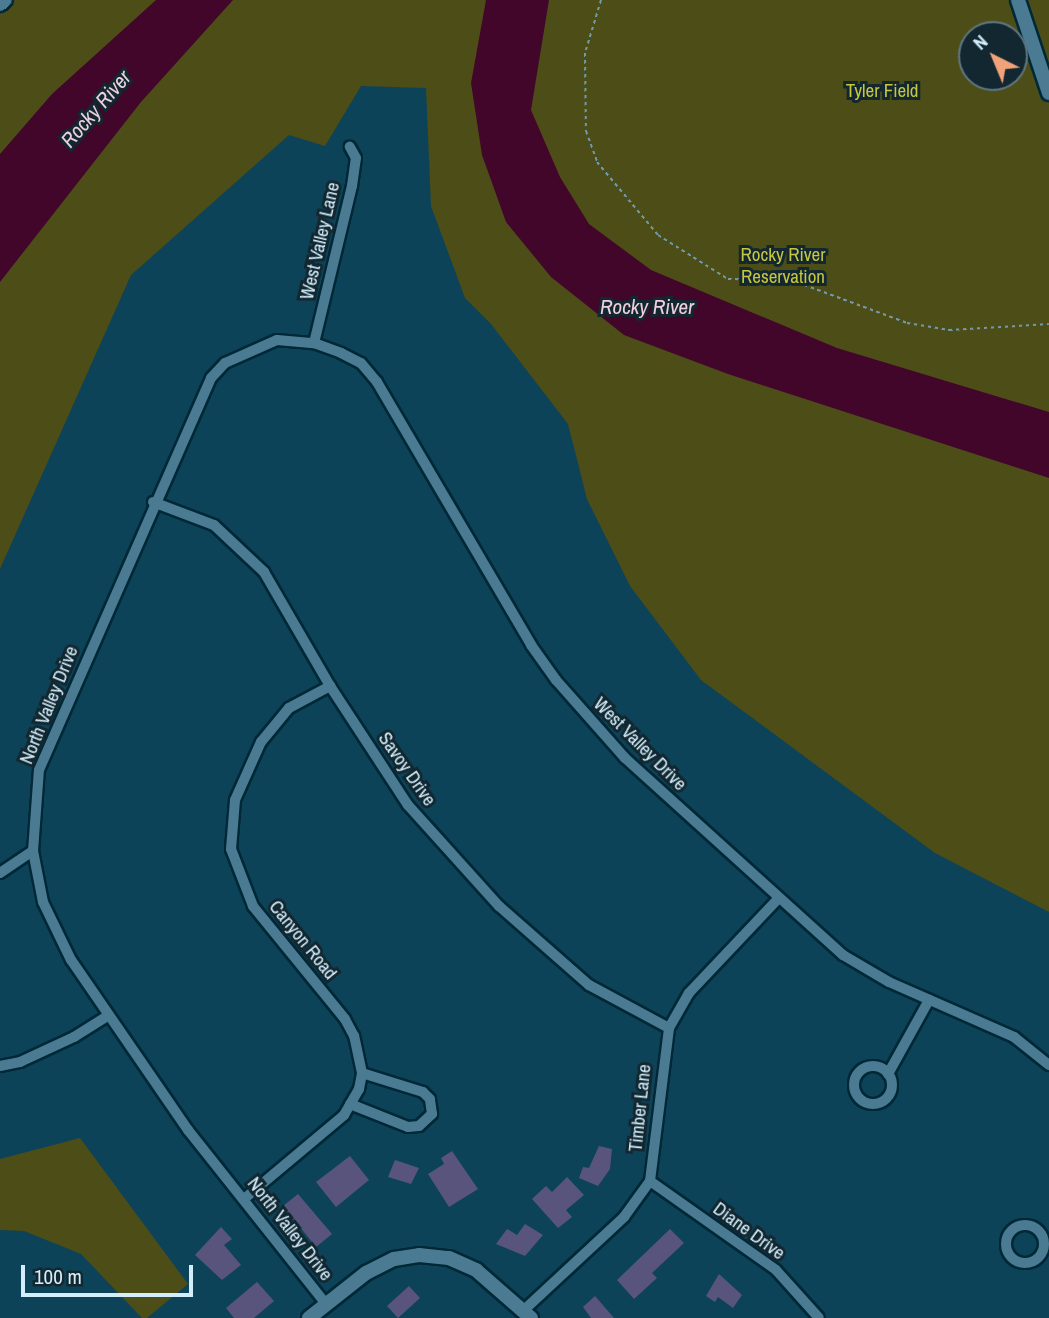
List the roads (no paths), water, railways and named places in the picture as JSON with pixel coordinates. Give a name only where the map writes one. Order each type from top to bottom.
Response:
[{"type":"street","points":[[0,4],[5,0]]},
{"type":"street","points":[[1018,0],[1049,93]]},
{"type":"street","name":"West Valley Lane","points":[[314,343],[352,186],[356,158],[350,147]]},
{"type":"street","name":"North Valley Drive","points":[[314,343],[277,340],[225,363],[211,378],[153,502],[38,770],[33,850],[43,902],[55,933],[107,1016],[188,1130],[326,1304]]},
{"type":"street","name":"West Valley Drive","points":[[314,343],[361,363],[377,382],[556,680],[625,758],[842,955],[929,1000],[1014,1037],[1049,1065]]},
{"type":"street","name":"Savoy Drive","points":[[153,502],[214,525],[234,540],[264,572],[330,686],[408,805],[499,906],[589,985],[669,1028]]},
{"type":"street","name":"Canyon Road","points":[[330,686],[289,708],[261,742],[235,800],[231,849],[237,875],[253,906],[345,1019],[354,1036],[362,1073]]},
{"type":"street","points":[[0,873],[33,850]]},
{"type":"street","name":"Timber Lane","points":[[527,1314],[624,1217],[650,1181],[669,1028],[689,993],[778,899]]},
{"type":"street","points":[[888,1074],[929,1000]]},
{"type":"street","points":[[0,1066],[20,1062],[74,1037],[107,1016]]},
{"type":"street","points":[[244,1199],[327,1133],[350,1104],[362,1073],[423,1092],[430,1099],[432,1114],[419,1126],[408,1126],[350,1104]]},
{"type":"street","name":"Diane Drive","points":[[650,1181],[776,1270],[819,1318]]},
{"type":"street","points":[[309,1318],[366,1273],[394,1259],[419,1255],[449,1258],[476,1270],[527,1314]]},
{"type":"water","name":"Rocky River","points":[[156,0],[233,0],[141,102],[0,282],[0,154],[52,94]]},
{"type":"water","name":"Rocky River","points":[[486,0],[549,0],[531,110],[560,177],[589,224],[651,270],[837,348],[1049,412],[1049,478],[728,374],[624,335],[551,277],[506,222],[482,155],[471,83]]},
{"type":"park label","name":"Tyler Field","points":[[882,91]]},
{"type":"park label","name":"Rocky River Reservation","points":[[783,266]]}]
